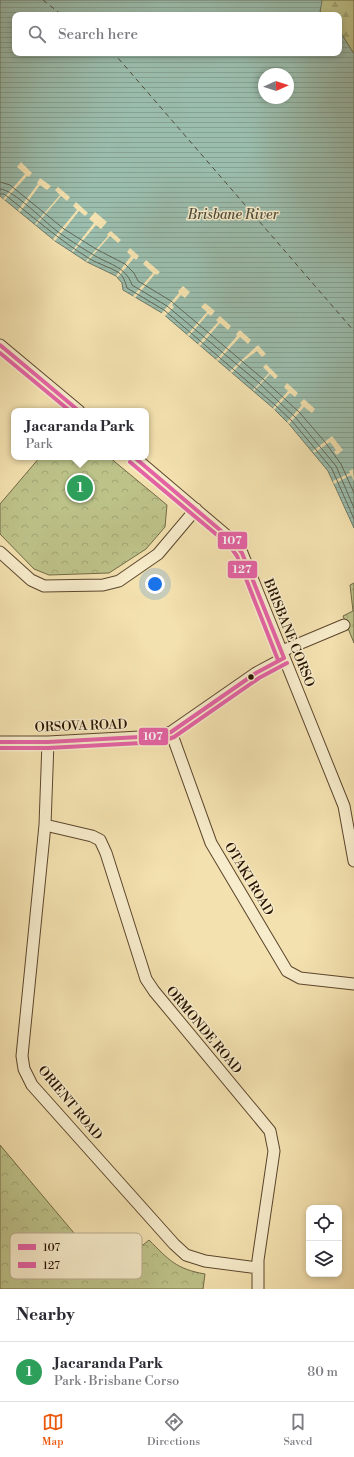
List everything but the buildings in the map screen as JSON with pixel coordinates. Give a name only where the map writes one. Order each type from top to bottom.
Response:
[{"type":"street","points":[[0,345],[75,408]]},
{"type":"street","name":"BRISBANE CORSO","points":[[138,460],[233,541],[242,553],[344,806],[354,861]]},
{"type":"street","points":[[0,552],[31,580],[44,586],[103,584],[119,581],[158,554],[196,509]]},
{"type":"street","name":"ORSOVA ROAD","points":[[0,742],[48,742],[158,736],[171,732],[283,654],[344,625]]},
{"type":"street","name":"OTAKI ROAD","points":[[171,732],[211,843],[287,971],[300,978],[354,984]]},
{"type":"street","name":"ORIENT ROAD","points":[[48,742],[45,825],[22,1056],[24,1070],[32,1084],[174,1244],[186,1255],[205,1261],[258,1268]]},
{"type":"street","name":"ORMONDE ROAD","points":[[45,825],[92,836],[100,840],[106,853],[146,979],[154,992],[270,1131],[274,1151],[258,1268],[258,1289]]},
{"type":"green space","points":[[321,0],[354,0],[354,54],[342,35],[342,12],[320,11]]},
{"type":"green space","points":[[37,460],[113,460],[167,505],[165,527],[146,549],[109,573],[49,575],[34,569],[0,534],[0,504]]},
{"type":"green space","points":[[354,583],[354,643],[343,616],[353,611],[350,585]]},
{"type":"green space","points":[[0,1145],[74,1233],[10,1233],[10,1279],[142,1279],[142,1245],[149,1240],[174,1263],[195,1272],[205,1274],[203,1289],[0,1289]]},
{"type":"water","name":"Brisbane River","points":[[0,0],[321,0],[320,12],[12,12],[12,56],[342,56],[342,35],[354,54],[354,528],[328,471],[289,424],[273,408],[162,313],[123,290],[122,283],[116,276],[87,262],[55,241],[0,196]]},
{"type":"pier","points":[[21,162],[32,173],[29,177],[27,176],[5,200],[3,199],[25,174],[17,167]]},
{"type":"pier","points":[[40,178],[51,186],[47,190],[40,185],[20,212],[18,210],[38,184],[37,183]]},
{"type":"pier","points":[[58,187],[70,197],[67,201],[61,196],[36,225],[35,224],[60,195],[55,190]]},
{"type":"pier","points":[[76,202],[88,213],[85,216],[79,211],[55,241],[53,239],[77,210],[73,206]]},
{"type":"pier","points":[[95,212],[107,222],[101,229],[96,225],[73,252],[72,251],[94,223],[89,219]]},
{"type":"pier","points":[[111,231],[121,240],[118,243],[110,236],[87,262],[86,261]]},
{"type":"pier","points":[[130,248],[139,256],[136,260],[134,258],[118,277],[116,276],[131,256],[127,252]]},
{"type":"pier","points":[[146,260],[160,272],[157,275],[155,274],[135,298],[133,296],[153,273],[143,264]]},
{"type":"pier","points":[[183,286],[190,292],[185,298],[181,295],[172,305],[174,307],[165,316],[160,315],[179,293],[178,291]]},
{"type":"pier","points":[[205,303],[215,311],[211,316],[208,314],[189,336],[187,335],[207,312],[201,307]]},
{"type":"pier","points":[[220,316],[231,326],[228,330],[220,323],[200,346],[198,344],[218,322],[216,320]]},
{"type":"pier","points":[[240,330],[251,340],[248,344],[240,337],[218,361],[216,360],[237,336],[236,334]]},
{"type":"pier","points":[[258,345],[266,354],[262,357],[257,351],[242,362],[232,373],[230,371]]},
{"type":"pier","points":[[266,364],[278,376],[275,379],[270,374],[254,391],[253,390],[269,373],[263,367]]},
{"type":"pier","points":[[287,383],[298,393],[295,397],[290,393],[274,410],[273,408],[288,391],[284,387]]},
{"type":"pier","points":[[304,399],[315,409],[312,413],[304,407],[289,424],[287,422],[302,405],[300,403]]},
{"type":"pier","points":[[332,436],[343,450],[337,455],[334,452],[336,450],[330,442],[314,453],[313,451]]},
{"type":"pier","points":[[353,469],[354,481],[351,475],[334,484],[333,481],[350,473],[349,471]]},
{"type":"ferry route","points":[[43,0],[58,12]]},
{"type":"ferry route","points":[[115,56],[354,331]]},
{"type":"transit line","name":"107","points":[[0,345],[75,408]]},
{"type":"transit line","name":"127","points":[[0,353],[66,408]]},
{"type":"transit line","name":"107","points":[[138,460],[233,541],[242,553],[284,658]]},
{"type":"transit line","name":"127","points":[[130,462],[229,545],[237,556],[278,660]]},
{"type":"transit line","name":"107","points":[[0,742],[48,742],[158,736],[171,732],[256,673],[284,658]]},
{"type":"transit line","name":"127","points":[[0,748],[48,748],[160,742],[174,737],[259,678],[287,663]]},
{"type":"place","name":"Jacaranda Park","points":[[80,488]]}]
